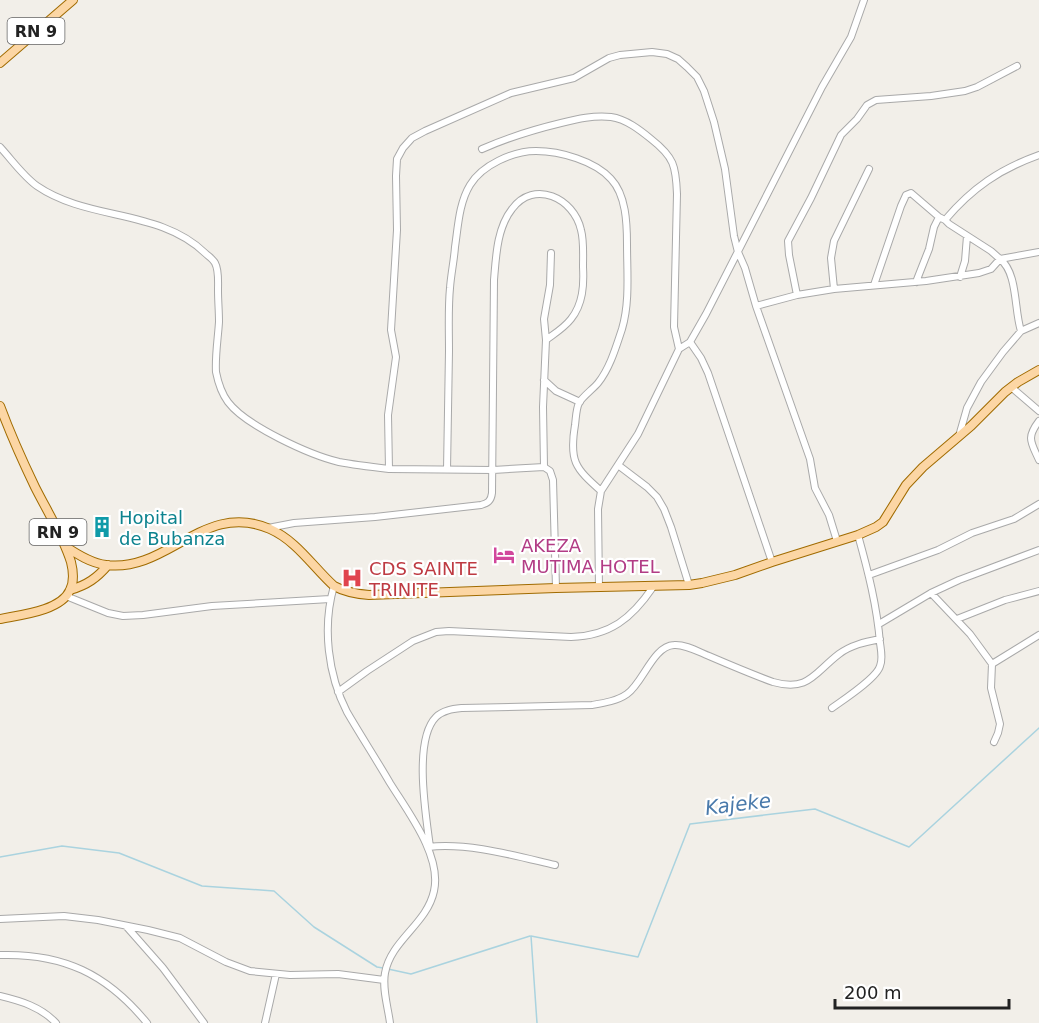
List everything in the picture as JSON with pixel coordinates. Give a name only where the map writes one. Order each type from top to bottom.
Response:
[{"type":"main road","name":"RN 9","points":[[0,63],[73,0]]},
{"type":"main road","points":[[65,546],[86,559],[108,565],[123,565],[147,559],[199,532],[233,521],[248,522],[268,528],[292,542],[334,586],[353,594],[653,587],[710,582],[858,535],[876,527],[883,522],[914,475],[1011,387],[1039,370]]},
{"type":"main road","name":"RN 9","points":[[0,406],[20,457],[65,546],[72,568],[72,582],[68,593]]},
{"type":"main road","points":[[0,620],[53,606],[68,593],[96,578],[108,565]]},
{"type":"street","points":[[678,349],[690,342],[738,252],[822,87],[851,37],[864,0]]},
{"type":"street","points":[[389,469],[388,415],[396,357],[392,330],[397,230],[396,176],[397,159],[403,148],[412,138],[425,131],[511,93],[574,78],[609,58],[652,52],[667,54],[678,59],[687,67],[697,77],[704,91],[725,169],[738,252],[810,459],[815,488],[829,515],[837,541]]},
{"type":"street","points":[[797,295],[789,255],[789,239],[842,135],[857,120],[867,105],[876,100],[965,91],[1017,66]]},
{"type":"street","points":[[482,149],[513,136],[583,118],[613,117],[643,132],[666,153],[672,161],[676,174],[674,327],[678,349],[649,414],[627,453],[601,491],[598,509],[598,588]]},
{"type":"street","points":[[0,147],[39,188],[68,202],[172,231],[189,239],[214,262],[218,279],[219,319],[216,373],[227,401],[251,422],[294,446],[338,462],[389,469],[493,470],[544,467],[550,471],[554,480],[556,588]]},
{"type":"street","points":[[447,469],[450,289],[459,219],[466,193],[475,179],[490,166],[523,152],[556,152],[602,171],[612,179],[624,204],[628,292],[622,328],[609,365],[599,382],[580,402],[572,447],[574,460],[579,470],[601,491]]},
{"type":"street","points":[[916,282],[929,249],[934,227],[942,218],[982,183],[1039,154]]},
{"type":"street","points":[[834,289],[831,258],[834,241],[869,168]]},
{"type":"street","points":[[268,528],[294,523],[375,518],[482,505],[491,499],[496,260],[504,224],[511,210],[518,202],[538,193],[561,199],[577,218],[582,230],[584,280],[578,308],[571,320],[546,340]]},
{"type":"street","points":[[874,285],[901,206],[906,195],[911,193],[949,224],[1004,262],[1010,273],[1022,331]]},
{"type":"street","points":[[960,277],[967,236]]},
{"type":"street","points":[[756,306],[797,295],[834,289],[960,277],[988,270],[1000,259],[1039,252]]},
{"type":"street","points":[[544,467],[546,340],[544,319],[550,285],[551,253]]},
{"type":"street","points":[[959,436],[973,394],[1003,352],[1022,331],[1039,323]]},
{"type":"street","points":[[690,342],[708,373],[772,562]]},
{"type":"street","points":[[544,380],[556,391],[580,402]]},
{"type":"street","points":[[1011,387],[1039,411]]},
{"type":"street","points":[[1039,421],[1030,438],[1039,460]]},
{"type":"street","points":[[618,465],[657,497],[671,527],[689,585]]},
{"type":"street","points":[[869,575],[938,550],[972,533],[1014,519],[1039,504]]},
{"type":"street","points":[[832,708],[877,673],[880,667],[879,624],[858,535]]},
{"type":"street","points":[[879,624],[932,592],[1039,550]]},
{"type":"street","points":[[334,586],[330,599],[328,627],[331,662],[338,692],[347,712],[429,847]]},
{"type":"street","points":[[338,692],[413,641],[436,632],[571,637],[598,634],[623,620],[644,600],[653,587]]},
{"type":"street","points":[[957,619],[1005,600],[1039,591]]},
{"type":"street","points":[[932,592],[980,646],[992,664],[992,688],[1000,724],[994,742]]},
{"type":"street","points":[[68,593],[108,613],[123,616],[212,606],[330,599]]},
{"type":"street","points":[[992,664],[1039,635]]},
{"type":"street","points":[[390,1023],[384,980],[387,962],[392,952],[421,917],[434,893],[435,874],[429,847],[423,778],[423,748],[425,735],[437,716],[448,710],[462,708],[592,705],[619,699],[628,694],[636,685],[658,653],[666,647],[675,645],[784,686],[795,686],[816,675],[851,646],[880,639]]},
{"type":"street","points":[[429,847],[458,847],[490,851],[555,865]]},
{"type":"street","points":[[0,919],[64,916],[98,920],[180,938],[250,971],[276,974],[338,974],[384,980]]},
{"type":"street","points":[[126,926],[163,968],[204,1023]]},
{"type":"street","points":[[0,955],[48,959],[69,964],[90,973],[121,995],[147,1023]]},
{"type":"street","points":[[265,1023],[276,974]]},
{"type":"street","points":[[0,996],[37,1008],[56,1023]]},
{"type":"waterway","name":"Kajeke","points":[[537,1023],[531,936],[638,957],[690,824],[815,809],[909,847],[1039,728]]},
{"type":"waterway","points":[[0,857],[62,846],[119,853],[202,886],[274,891],[314,927],[377,967],[383,968]]},
{"type":"waterway","points":[[388,969],[411,974],[530,936]]},
{"type":"place","name":"Hopital de Bubanza","points":[[102,527]]},
{"type":"place","name":"AKEZA MUTIMA HOTEL","points":[[504,555]]},
{"type":"place","name":"CDS SAINTE TRINITE","points":[[352,578]]}]
